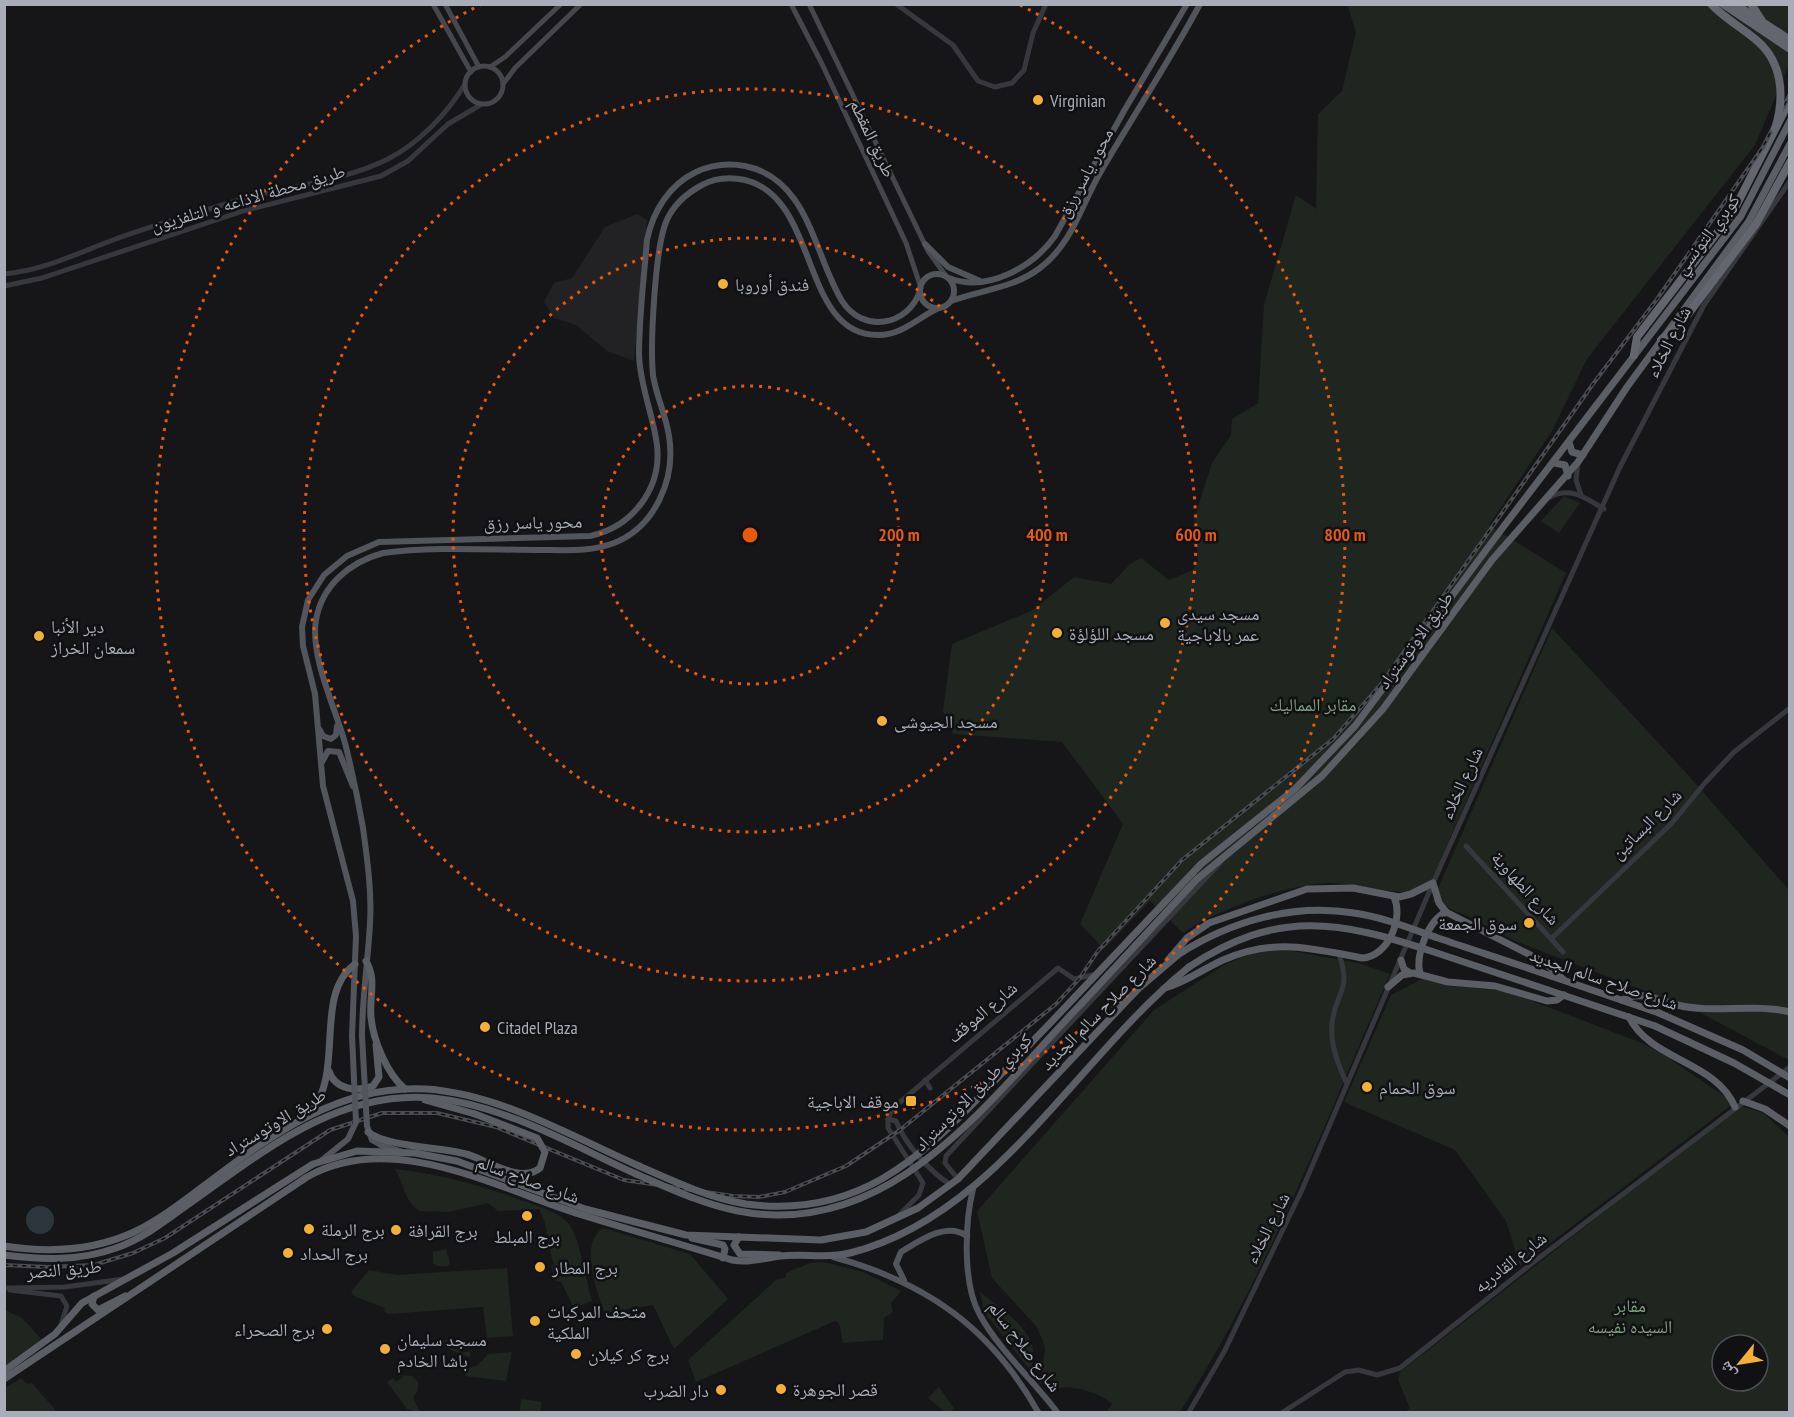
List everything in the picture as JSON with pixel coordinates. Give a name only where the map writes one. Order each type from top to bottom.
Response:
[{"type":"highway","points":[[1711,4],[1761,44],[1776,68],[1782,101],[1775,129]]},
{"type":"highway","points":[[1723,4],[1748,23],[1790,49]]},
{"type":"highway","points":[[1735,4],[1790,40]]},
{"type":"highway","points":[[1751,4],[1764,25]]},
{"type":"highway","points":[[1634,356],[1637,338],[1733,212],[1790,100]]},
{"type":"highway","name":"كوبري التونسي","points":[[1634,356],[1741,216],[1790,121]]},
{"type":"highway","name":"كوبري التونسي","points":[[1661,340],[1749,220],[1790,144]]},
{"type":"highway","points":[[1661,340],[1686,317],[1756,224],[1790,162]]},
{"type":"highway","name":"طريق الاوتوستراد","points":[[1082,1002],[1197,879],[1315,782],[1350,747],[1394,695],[1492,560],[1550,497],[1581,459],[1627,387],[1661,340]]},
{"type":"highway","name":"طريق الاوتوستراد","points":[[1074,998],[1201,864],[1295,789],[1339,746],[1383,692],[1634,356]]},
{"type":"highway","points":[[1569,442],[1572,452],[1581,459]]},
{"type":"highway","points":[[1554,463],[1565,465],[1568,476]]},
{"type":"highway","points":[[1165,964],[1178,946],[1209,923],[1307,890],[1353,888],[1394,897],[1410,894],[1433,883],[1439,903],[1446,912],[1544,962],[1564,980]]},
{"type":"highway","points":[[1162,989],[1185,981],[1230,957],[1263,947],[1294,945],[1366,958],[1382,950],[1398,916],[1394,897]]},
{"type":"highway","name":"شارع صلاح سالم الجديد","points":[[802,1240],[837,1239],[888,1223],[925,1204],[958,1179],[1165,964],[1218,932],[1258,918],[1305,911],[1342,911],[1382,919],[1659,1013],[1743,1050],[1790,1078]]},
{"type":"highway","points":[[1420,974],[1419,954],[1435,920],[1446,912]]},
{"type":"highway","name":"شارع صلاح سالم الجديد","points":[[830,1256],[868,1248],[908,1231],[935,1217],[973,1188],[1162,989],[1189,967],[1226,946],[1266,932],[1299,926],[1334,926],[1374,933],[1629,1017],[1655,1026],[1734,1063],[1790,1095]]},
{"type":"highway","points":[[1401,960],[1404,969],[1410,973]]},
{"type":"highway","points":[[328,1069],[333,1080],[343,1087],[373,1086],[379,1077],[371,1017],[373,978],[366,961]]},
{"type":"highway","points":[[308,1115],[322,1094],[328,1069],[335,996],[343,976],[355,964]]},
{"type":"highway","points":[[1388,987],[1402,975],[1410,973],[1448,982],[1495,986],[1548,1001],[1557,1000],[1564,995]]},
{"type":"highway","points":[[1622,1000],[1640,995],[1692,1008],[1757,1007],[1790,1012]]},
{"type":"highway","name":"كوبري طريق الاوتوستراد","points":[[639,1166],[697,1190],[746,1204],[801,1204],[854,1192],[899,1170],[928,1148],[1074,998]]},
{"type":"highway","name":"كوبري طريق الاوتوستراد","points":[[636,1174],[693,1198],[740,1211],[798,1213],[858,1200],[905,1176],[937,1152],[1082,1002]]},
{"type":"highway","points":[[1629,1017],[1648,1041],[1720,1084],[1735,1107]]},
{"type":"highway","points":[[375,1034],[395,1078],[405,1089]]},
{"type":"highway","name":"طريق الاوتوستراد","points":[[4,1246],[64,1250],[111,1240],[131,1233],[164,1215],[267,1140],[308,1115],[347,1098],[405,1089],[450,1092],[498,1105],[639,1166]]},
{"type":"highway","points":[[368,1132],[387,1141],[460,1153],[525,1174],[540,1168],[545,1152],[537,1138],[475,1114],[446,1108],[420,1097]]},
{"type":"highway","name":"طريق الاوتوستراد","points":[[4,1256],[52,1260],[89,1256],[116,1248],[151,1231],[272,1146],[322,1117],[352,1106],[420,1097],[466,1104],[510,1118],[636,1174]]},
{"type":"highway","points":[[1743,1101],[1766,1109],[1790,1126]]},
{"type":"highway","name":"شارع صلاح سالم","points":[[4,1371],[55,1334],[82,1303],[180,1249],[322,1160],[357,1151],[403,1152],[457,1161],[585,1209],[686,1235],[802,1240]]},
{"type":"highway","name":"شارع صلاح سالم","points":[[4,1379],[307,1177],[333,1165],[355,1161],[410,1162],[471,1174],[578,1214],[723,1258],[752,1262],[782,1256],[830,1256]]},
{"type":"highway","points":[[686,1235],[723,1245],[725,1249],[723,1258]]},
{"type":"highway","points":[[739,1237],[734,1245],[740,1254],[782,1256]]},
{"type":"highway","points":[[94,1296],[92,1304],[98,1310],[123,1296],[133,1294]]},
{"type":"main road","points":[[433,4],[471,72]]},
{"type":"main road","points":[[445,4],[480,67]]},
{"type":"main road","points":[[561,4],[505,57],[490,67],[480,67],[471,72],[465,84],[472,99],[482,104],[499,97],[503,84],[514,68],[581,4]]},
{"type":"main road","name":"طريق المقطم","points":[[791,4],[822,64],[906,243],[920,289]]},
{"type":"main road","name":"طريق المقطم","points":[[809,4],[925,244],[947,278]]},
{"type":"main road","name":"محور ياسر رزق","points":[[947,278],[968,283],[1005,275],[1024,267],[1050,243],[1187,4]]},
{"type":"main road","name":"محور ياسر رزق","points":[[951,301],[1021,280],[1041,267],[1059,250],[1073,228],[1099,174],[1173,55],[1200,4]]},
{"type":"main road","points":[[490,67],[499,73],[503,84]]},
{"type":"main road","name":"محور ياسر رزق","points":[[322,1160],[351,1136],[356,1122],[351,1008],[355,964],[353,902],[328,809],[320,768],[315,694],[303,646],[303,620],[308,600],[319,581],[347,556],[371,545],[397,540],[590,536],[616,527],[630,517],[642,504],[654,479],[657,454],[644,397],[639,353],[647,240],[662,201],[683,180],[709,167],[734,165],[759,171],[781,184],[801,209],[843,302],[861,318],[878,323],[897,319],[914,304],[920,289]]},
{"type":"main road","name":"محور ياسر رزق","points":[[368,1132],[362,1036],[370,915],[363,830],[356,792],[316,646],[315,624],[318,610],[328,590],[354,565],[391,552],[597,548],[630,535],[655,509],[666,483],[670,454],[669,436],[656,393],[653,365],[659,248],[670,214],[694,189],[713,181],[734,179],[757,184],[771,193],[789,215],[832,310],[840,320],[856,331],[872,335],[891,334],[939,308]]},
{"type":"main road","points":[[925,244],[948,267],[981,281]]},
{"type":"main road","points":[[938,274],[947,278],[954,291],[951,301],[939,308],[926,304],[920,289],[930,276],[938,274]]},
{"type":"main road","points":[[318,720],[322,736],[333,738],[337,731],[334,709]]},
{"type":"main road","points":[[320,768],[326,752],[336,751],[340,754],[356,792]]},
{"type":"main road","points":[[368,1132],[372,1140],[403,1152]]},
{"type":"main road","name":"شارع صلاح سالم","points":[[973,1188],[967,1236],[976,1308],[1056,1413]]},
{"type":"main road","points":[[906,1282],[896,1264],[900,1252],[943,1230],[956,1230],[967,1236]]},
{"type":"main road","name":"شارع صلاح سالم","points":[[830,1256],[870,1267],[906,1282],[944,1305],[988,1342],[1014,1373],[1038,1413]]},
{"type":"street","points":[[896,4],[953,45],[978,81],[995,87],[1012,83],[1024,70],[1033,33],[1046,4]]},
{"type":"street","name":"طريق محطة الاذاعه و التلفزيون","points":[[4,274],[39,267],[87,249],[241,200],[368,168],[402,151],[418,139],[447,110],[465,84]]},
{"type":"street","name":"طريق محطة الاذاعه و التلفزيون","points":[[4,286],[42,278],[243,211],[372,179],[408,161],[448,124],[482,104]]},
{"type":"street","points":[[368,168],[372,179]]},
{"type":"street","name":"شارع الخلاء","points":[[1189,1413],[1224,1352],[1302,1192],[1338,1102],[1433,883],[1604,509],[1620,467],[1704,305],[1790,181]]},
{"type":"street","points":[[241,200],[243,211]]},
{"type":"street","points":[[87,249],[85,256],[90,261]]},
{"type":"street","points":[[1581,459],[1576,480],[1581,495]]},
{"type":"street","points":[[1550,497],[1562,492],[1581,495],[1604,509]]},
{"type":"street","name":"شارع البساتين","points":[[1551,939],[1672,823],[1734,752],[1790,708]]},
{"type":"street","name":"شارع الطهاوية","points":[[1466,846],[1563,951]]},
{"type":"street","points":[[958,1179],[945,1163],[946,1156],[1197,890],[1232,848]]},
{"type":"street","points":[[1339,954],[1346,978],[1334,1013],[1332,1036],[1347,1082]]},
{"type":"street","name":"شارع الموقف","points":[[888,1119],[894,1106],[1059,968],[1074,979],[1098,974]]},
{"type":"street","name":"شارع القادريه","points":[[1283,1413],[1346,1372],[1359,1370],[1377,1375],[1400,1368],[1487,1298],[1790,1067]]},
{"type":"street","points":[[925,1080],[930,1088]]},
{"type":"street","points":[[888,1223],[914,1201],[922,1187],[920,1174],[891,1136],[888,1119],[897,1121],[932,1170],[951,1185]]},
{"type":"street","points":[[904,1153],[913,1146]]},
{"type":"street","name":"طريق النصر","points":[[6,1288],[65,1287],[124,1279]]},
{"type":"street","name":"طريق النصر","points":[[6,1288],[61,1296],[67,1305],[67,1311],[55,1334]]},
{"type":"shaded area","points":[[637,214],[647,220],[634,361],[607,351],[576,325],[554,318],[544,302],[554,283],[572,278],[605,227]]},
{"type":"shaded area","points":[[40,1206],[50,1210],[54,1220],[50,1230],[40,1234],[30,1230],[26,1220],[30,1210]]},
{"type":"green space","name":"مقابر المماليك","points":[[1343,5],[1789,5],[1789,65],[1755,145],[1587,359],[1552,431],[1489,525],[1566,573],[1427,891],[1403,892],[1335,883],[1299,887],[1235,907],[1183,933],[1150,901],[1104,949],[1080,924],[1123,824],[1062,742],[953,734],[943,711],[952,644],[1033,610],[1074,577],[1111,584],[1130,564],[1141,558],[1169,580],[1193,570],[1198,561],[1195,516],[1212,463],[1231,435],[1232,419],[1258,403],[1264,305],[1296,195],[1316,209],[1318,114],[1342,91],[1356,32],[1348,7]]},
{"type":"green space","points":[[1564,496],[1580,503],[1559,533],[1541,521]]},
{"type":"green space","points":[[1552,628],[1688,775],[1789,890],[1789,1060],[1695,1010],[1515,941],[1468,916],[1432,902]]},
{"type":"green space","points":[[1282,949],[1362,964],[1390,974],[1268,1253],[1211,1360],[1180,1412],[1106,1412],[1112,1404],[1101,1396],[1077,1389],[1056,1389],[1040,1383],[1045,1349],[1043,1341],[1036,1326],[992,1278],[977,1211],[1154,1010],[1224,965],[1254,952]]},
{"type":"green space","points":[[1422,979],[1450,986],[1506,991],[1642,1043],[1666,1056],[1734,1103],[1520,1266],[1506,1221],[1455,1150],[1344,1102],[1391,995]]},
{"type":"green space","name":"مقابر السيده نفيسه","points":[[1743,1107],[1764,1113],[1789,1137],[1789,1412],[1405,1412],[1410,1408],[1398,1380],[1400,1372],[1734,1110]]},
{"type":"green space","points":[[395,1169],[430,1174],[478,1186],[549,1210],[559,1216],[568,1223],[576,1238],[592,1301],[574,1308],[561,1282],[556,1281],[551,1266],[554,1265],[546,1229],[539,1209],[498,1211],[488,1203],[449,1212],[420,1211],[407,1197]]},
{"type":"green space","points":[[603,1228],[690,1254],[728,1299],[674,1349],[653,1305],[605,1313],[594,1280],[591,1256],[596,1235]]},
{"type":"green space","points":[[446,1249],[450,1263],[448,1266],[437,1266],[433,1263],[433,1252]]},
{"type":"green space","points":[[824,1262],[863,1272],[901,1291],[891,1303],[893,1312],[884,1318],[883,1340],[843,1343],[839,1323],[835,1321],[696,1382],[688,1360],[776,1280],[810,1263]]},
{"type":"green space","points":[[507,1268],[513,1336],[487,1338],[483,1307],[389,1314],[384,1312],[385,1308],[356,1297],[351,1292],[369,1270],[397,1275]]},
{"type":"green space","points":[[980,1292],[1020,1325],[1027,1335],[1032,1346],[1033,1357],[1030,1370],[984,1312]]},
{"type":"green space","points":[[5,1310],[22,1318],[43,1341],[5,1368]]},
{"type":"green space","points":[[462,1338],[465,1342],[459,1346],[463,1353],[469,1351],[471,1356],[468,1357],[433,1342]]},
{"type":"green space","points":[[512,1352],[506,1381],[465,1376],[467,1369],[478,1365],[488,1354]]},
{"type":"green space","points":[[402,1375],[412,1376],[418,1382],[418,1390],[413,1398],[420,1412],[408,1410],[387,1382],[393,1378],[396,1382],[403,1377]]},
{"type":"green space","points":[[21,1378],[27,1384],[32,1383],[57,1412],[5,1412],[5,1388]]},
{"type":"green space","points":[[939,1387],[954,1408],[950,1412],[945,1412],[928,1398]]},
{"type":"green space","points":[[521,1399],[542,1402],[540,1412],[520,1411]]},
{"type":"railway","points":[[4,1265],[48,1267],[94,1265],[133,1253],[165,1238],[330,1130],[382,1113],[437,1113],[496,1127],[624,1180],[733,1196],[759,1197],[785,1192],[846,1166],[900,1130],[1056,1004],[1079,979],[1098,951],[1182,860],[1333,739],[1382,683],[1593,384],[1657,299],[1763,147],[1790,94]]},
{"type":"place","name":"Virginian","points":[[1038,100]]},
{"type":"place","name":"فندق أوروبا","points":[[723,284]]},
{"type":"place","name":"مسجد سيدى عمر بالاباجية","points":[[1165,623]]},
{"type":"place","name":"مسجد اللؤلؤة","points":[[1057,633]]},
{"type":"place","name":"دير الأنبا سمعان الخراز","points":[[39,636]]},
{"type":"place","name":"مسجد الجيوشى","points":[[882,721]]},
{"type":"place","name":"سوق الجمعة","points":[[1529,923]]},
{"type":"place","name":"Citadel Plaza","points":[[485,1027]]},
{"type":"place","name":"سوق الحمام","points":[[1367,1087]]},
{"type":"place","name":"موقف الاباجية","points":[[911,1101]]},
{"type":"place","name":"برج المبلط","points":[[527,1216]]},
{"type":"place","name":"برج الرملة","points":[[309,1229]]},
{"type":"place","name":"برج القرافة","points":[[396,1230]]},
{"type":"place","name":"برج الحداد","points":[[288,1253]]},
{"type":"place","name":"برج المطار","points":[[540,1267]]},
{"type":"place","name":"متحف المركبات الملكية","points":[[535,1321]]},
{"type":"place","name":"برج الصحراء","points":[[327,1329]]},
{"type":"place","name":"مسجد سليمان باشا الخادم","points":[[385,1349]]},
{"type":"place","name":"برج كر كيلان","points":[[576,1354]]},
{"type":"place","name":"قصر الجوهرة","points":[[781,1389]]},
{"type":"place","name":"دار الضرب","points":[[721,1390]]}]
